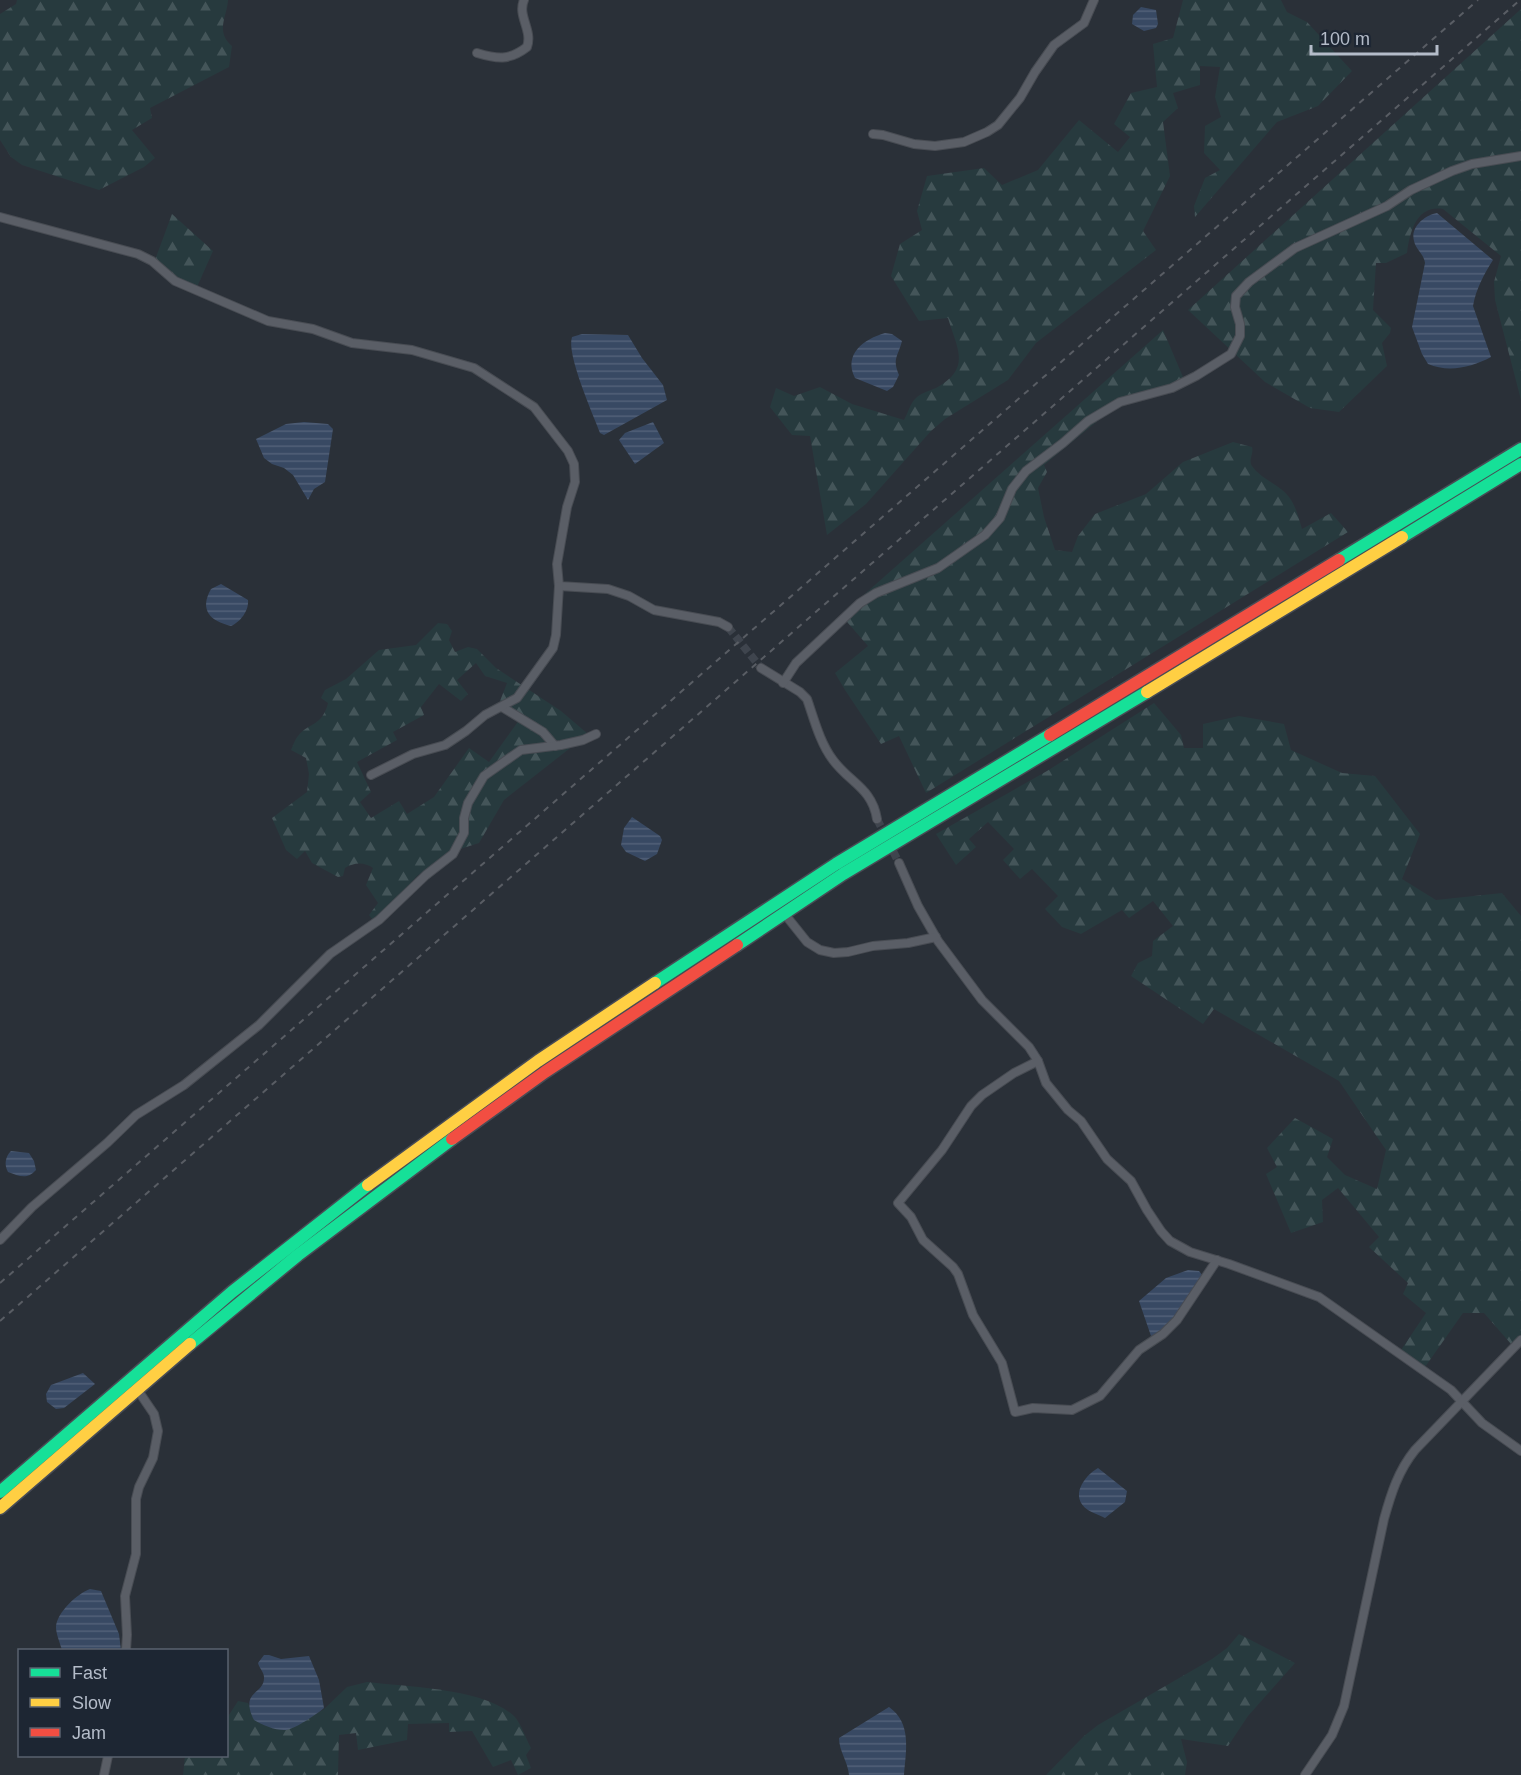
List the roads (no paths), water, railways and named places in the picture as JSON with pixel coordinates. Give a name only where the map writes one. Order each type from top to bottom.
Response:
[{"type":"main road","points":[[0,1492],[232,1292],[409,1154],[538,1061],[827,869],[1521,449]]},
{"type":"main road","points":[[0,1508],[248,1295],[416,1164],[545,1072],[783,912],[868,858],[982,792],[1521,464]]},
{"type":"street","points":[[477,53],[500,59],[522,52],[527,47],[529,33],[521,7],[524,0]]},
{"type":"street","points":[[873,134],[914,144],[935,146],[964,142],[987,132],[998,125],[1020,98],[1054,45],[1084,23],[1094,0]]},
{"type":"street","points":[[783,682],[796,663],[860,603],[876,593],[938,568],[991,530],[1000,518],[1012,489],[1026,471],[1088,422],[1120,402],[1172,388],[1230,354],[1240,336],[1240,324],[1235,306],[1236,296],[1249,282],[1283,256],[1295,248],[1387,206],[1411,190],[1452,171],[1472,164],[1521,156]]},
{"type":"street","points":[[0,217],[138,254],[152,261],[175,281],[267,321],[313,329],[352,343],[412,350],[474,368],[530,403],[568,451],[574,464],[575,482],[567,507],[557,564],[559,586],[553,648],[517,698],[485,716],[445,745],[413,754],[371,775]]},
{"type":"street","points":[[559,586],[608,589],[629,596],[654,610],[719,622],[728,627]]},
{"type":"street","points":[[761,668],[800,692],[807,699],[831,758],[868,794],[874,805],[877,819]]},
{"type":"street","points":[[502,707],[543,732],[555,746]]},
{"type":"street","points":[[0,1240],[39,1200],[107,1143],[136,1115],[184,1085],[259,1025],[330,954],[379,920],[420,881],[453,854],[464,833],[464,819],[468,803],[484,776],[521,750],[555,746],[583,740],[596,734]]},
{"type":"street","points":[[899,863],[918,906],[936,937],[982,1000],[1029,1047],[1038,1061],[1046,1083],[1068,1110],[1081,1121],[1107,1160],[1131,1181],[1161,1231],[1176,1245],[1319,1297],[1451,1390],[1464,1401],[1482,1423],[1521,1451]]},
{"type":"street","points":[[783,912],[807,942],[820,950],[834,953],[936,937]]},
{"type":"street","points":[[1038,1061],[1014,1073],[982,1095],[971,1106],[942,1150],[898,1203],[911,1217],[923,1240],[958,1274],[973,1315],[1002,1363],[1015,1412],[1033,1408],[1072,1410],[1100,1396],[1139,1350],[1163,1334],[1178,1320],[1217,1260]]},
{"type":"street","points":[[1305,1775],[1332,1735],[1344,1706],[1384,1520],[1395,1482],[1402,1467],[1415,1450],[1521,1340]]},
{"type":"street","points":[[126,1649],[125,1596],[136,1554],[136,1499],[153,1458],[158,1431],[154,1414],[137,1389]]},
{"type":"street","points":[[104,1775],[108,1757]]},
{"type":"water","points":[[1141,7],[1156,10],[1158,24],[1156,28],[1144,31],[1132,24],[1133,15]]},
{"type":"water","points":[[1437,213],[1493,260],[1481,282],[1473,306],[1491,357],[1460,368],[1436,367],[1428,364],[1412,327],[1425,263],[1415,244],[1414,231],[1423,219]]},
{"type":"water","points":[[885,333],[892,334],[902,341],[896,358],[899,375],[893,387],[887,391],[855,378],[852,369],[854,355],[858,349],[870,339]]},
{"type":"water","points":[[582,334],[628,335],[663,385],[667,400],[604,435],[600,433],[581,384],[571,345],[572,337]]},
{"type":"water","points":[[304,422],[328,424],[333,429],[325,482],[314,489],[308,500],[293,475],[264,458],[256,439],[286,424]]},
{"type":"water","points":[[653,422],[664,443],[635,464],[619,440],[625,433]]},
{"type":"water","points":[[221,584],[248,600],[243,616],[231,626],[212,618],[207,609],[206,603],[211,589]]},
{"type":"water","points":[[632,817],[660,836],[662,840],[657,854],[645,861],[626,852],[621,845],[624,828]]},
{"type":"water","points":[[11,1151],[29,1153],[36,1170],[26,1176],[8,1172],[6,1161]]},
{"type":"water","points":[[1188,1270],[1199,1271],[1203,1276],[1174,1320],[1159,1333],[1151,1336],[1139,1301],[1166,1278]]},
{"type":"water","points":[[83,1373],[95,1384],[64,1408],[56,1409],[47,1402],[46,1394],[51,1385]]},
{"type":"water","points":[[1098,1468],[1127,1491],[1125,1502],[1105,1518],[1082,1505],[1079,1493],[1084,1481]]},
{"type":"water","points":[[90,1589],[101,1591],[119,1634],[121,1649],[62,1649],[57,1636],[57,1622],[64,1610]]},
{"type":"water","points":[[264,1655],[281,1659],[309,1656],[319,1680],[324,1708],[300,1724],[286,1730],[278,1730],[254,1720],[249,1703],[263,1683],[264,1675],[258,1663]]},
{"type":"water","points":[[889,1707],[901,1721],[906,1738],[904,1775],[849,1775],[839,1738]]},
{"type":"tunnel","points":[[728,627],[761,668]]},
{"type":"tunnel","points":[[877,819],[899,863]]},
{"type":"railway","points":[[0,1283],[1478,0]]},
{"type":"railway","points":[[0,1321],[1520,0]]}]
